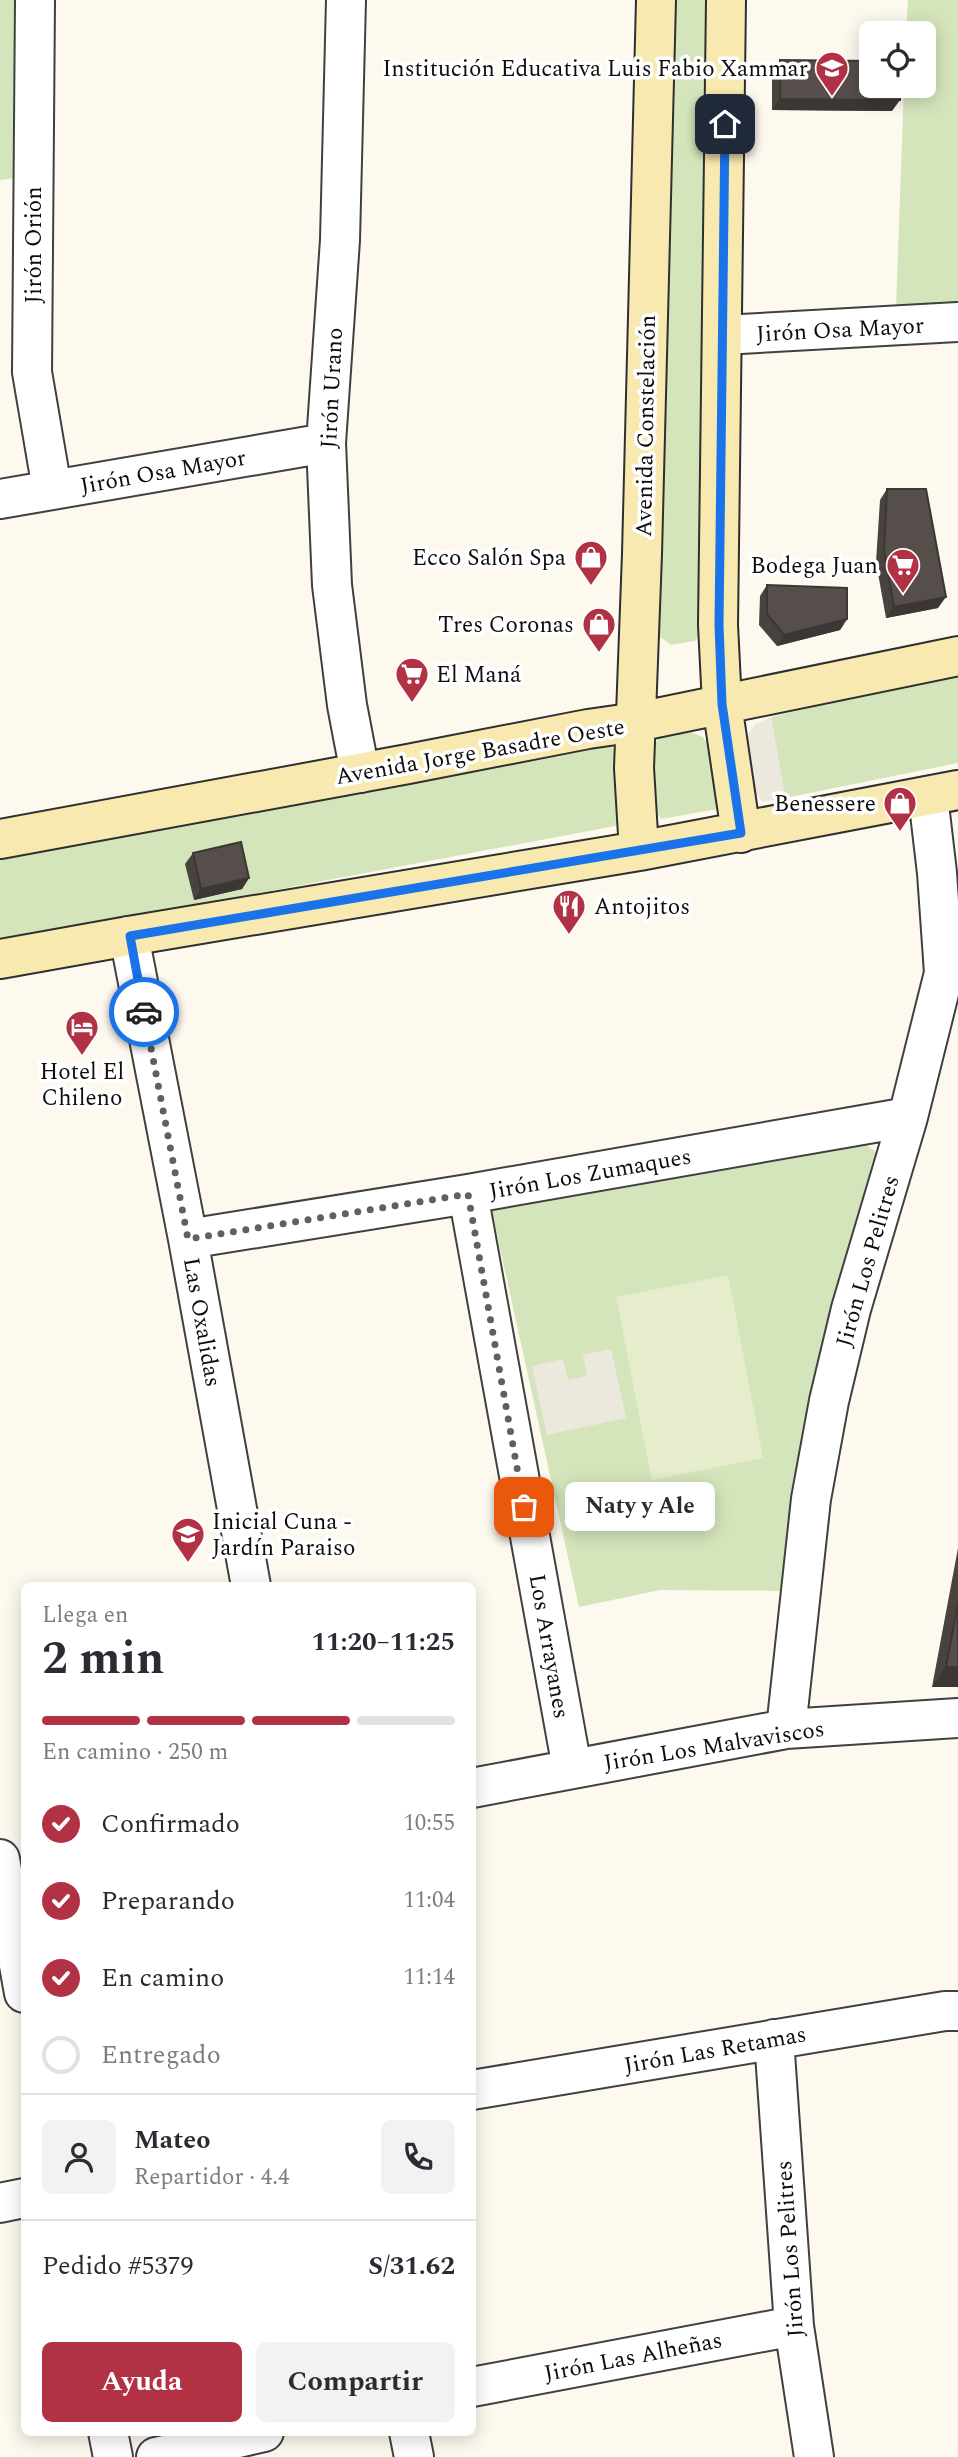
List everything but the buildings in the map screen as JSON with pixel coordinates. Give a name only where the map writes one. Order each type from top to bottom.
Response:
[{"type":"main road","name":"Avenida Constelación","points":[[639,851],[634,768],[656,0]]},
{"type":"main road","points":[[726,0],[719,625],[722,704],[741,833]]},
{"type":"main road","name":"Avenida Jorge Basadre Oeste","points":[[0,839],[637,722],[958,656]]},
{"type":"main road","points":[[0,959],[639,851],[943,793]]},
{"type":"street","name":"Jirón Orión","points":[[35,0],[17,201],[33,372],[52,489]]},
{"type":"street","name":"Jirón Urano","points":[[346,0],[340,240],[326,443],[332,585],[347,705],[360,773]]},
{"type":"street","name":"Jirón Osa Mayor","points":[[722,335],[958,322]]},
{"type":"street","name":"Jirón Osa Mayor","points":[[0,499],[326,443]]},
{"type":"street","name":"Jirón Los Pelitres","points":[[786,1729],[811,1499],[829,1401],[851,1309],[908,1116],[944,973],[937,873],[943,793]]},
{"type":"street","name":"Las Oxalidas","points":[[130,936],[250,1582]]},
{"type":"street","name":"Jirón Los Zumaques","points":[[188,1239],[468,1194],[908,1116]]},
{"type":"street","name":"Los Arrayanes","points":[[468,1194],[572,1768]]},
{"type":"street","name":"Jirón Los Malvaviscos","points":[[476,1787],[786,1729],[958,1718]]},
{"type":"street","points":[[0,1859],[21,1976]]},
{"type":"street","name":"Jirón Las Retamas","points":[[476,2089],[958,2011]]},
{"type":"street","name":"Jirón Los Pelitres","points":[[774,2039],[794,2326],[814,2457]]},
{"type":"street","points":[[0,2203],[21,2199]]},
{"type":"street","name":"Jirón Las Alheñas","points":[[476,2386],[794,2326]]},
{"type":"street","points":[[109,2436],[113,2457]]},
{"type":"street","points":[[156,2457],[247,2436]]},
{"type":"street","points":[[410,2436],[414,2457]]},
{"type":"green space","points":[[0,0],[15,0],[14,178],[0,180]]},
{"type":"green space","points":[[672,0],[715,0],[708,627],[695,641],[671,645],[655,633]]},
{"type":"green space","points":[[908,0],[958,0],[958,307],[896,308],[904,98],[936,98],[936,21],[907,21]]},
{"type":"green space","points":[[958,672],[958,763],[785,798],[771,717]]},
{"type":"green space","points":[[685,730],[703,737],[712,752],[718,809],[661,819],[650,803],[645,757],[658,739]]},
{"type":"green space","points":[[609,742],[620,760],[626,824],[0,942],[0,854]]},
{"type":"green space","points":[[853,1135],[880,1155],[791,1591],[660,1590],[579,1607],[490,1203]]},
{"type":"green space","points":[[728,1275],[763,1458],[652,1480],[616,1297]]},
{"type":"shaded area","points":[[771,717],[785,798],[762,802],[754,790],[748,734],[755,724]]},
{"type":"shaded area","points":[[611,1349],[626,1418],[547,1435],[532,1366],[563,1359],[568,1380],[587,1376],[583,1355]]},
{"type":"way so far","points":[[144,1012],[188,1239],[468,1194],[524,1507]]},
{"type":"place","name":"Institución Educativa Luis Fabio Xammar","points":[[832,98]]},
{"type":"place","name":"Ecco Salón Spa","points":[[591,587]]},
{"type":"place","name":"Bodega Juan","points":[[903,595]]},
{"type":"place","name":"Tres Coronas","points":[[599,654]]},
{"type":"place","name":"El Maná","points":[[412,704]]},
{"type":"place","name":"Benessere","points":[[900,833]]},
{"type":"place","name":"Antojitos","points":[[569,936]]},
{"type":"place","name":"Hotel El Chileno","points":[[82,1057]]},
{"type":"place","name":"Naty y Ale","points":[[524,1507]]},
{"type":"place","name":"Inicial Cuna - Jardín Paraiso","points":[[188,1564]]},
{"type":"route","points":[[144,1012],[130,936],[741,833],[722,704],[719,625],[725,124]]}]
